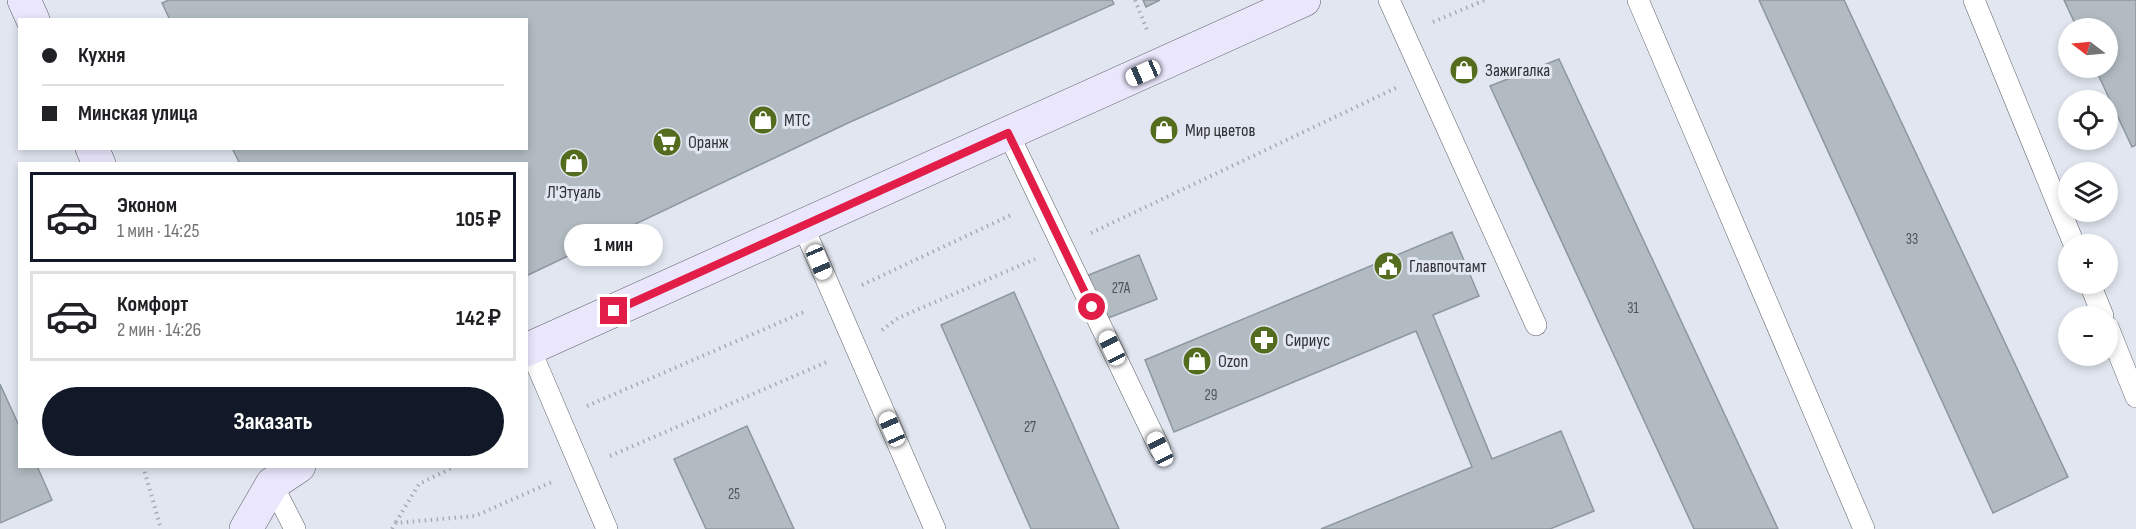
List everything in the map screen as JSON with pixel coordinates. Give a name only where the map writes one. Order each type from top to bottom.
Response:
[{"type":"main road","points":[[24,0],[32,18]]},
{"type":"main road","points":[[528,350],[1304,0]]},
{"type":"main road","points":[[246,529],[277,472]]},
{"type":"lane","points":[[1389,0],[1536,325]]},
{"type":"lane","points":[[1638,0],[1864,529]]},
{"type":"lane","points":[[1974,0],[2070,234]]},
{"type":"lane","points":[[1008,133],[1160,449]]},
{"type":"lane","points":[[803,226],[935,529]]},
{"type":"lane","points":[[528,350],[607,529]]},
{"type":"lane","points":[[2118,352],[2136,397]]},
{"type":"lane","points":[[277,472],[295,529]]},
{"type":"path","points":[[1405,34],[1485,0]]},
{"type":"path","points":[[396,523],[475,516],[856,348],[898,318],[1063,246],[1424,75]]},
{"type":"path","points":[[559,418],[835,298],[1041,201]]},
{"type":"path","points":[[144,468],[161,529]]},
{"type":"path","points":[[392,529],[419,484],[452,468]]},
{"type":"building","name":"Оранж","points":[[169,0],[1112,0],[1114,4],[848,123],[528,275],[528,162],[239,162],[233,150],[528,150],[528,18],[169,18],[162,3]]},
{"type":"building","points":[[1143,0],[1160,0],[1146,7]]},
{"type":"building","points":[[1759,0],[1844,0],[2068,477],[1993,513]]},
{"type":"building","points":[[2064,0],[2136,0],[2136,145],[2132,147],[2118,117],[2118,90],[2105,90],[2100,78],[2118,78],[2118,18],[2072,18]]},
{"type":"building","name":"Зажигалка","points":[[1469,57],[1476,76],[1459,82],[1453,63]]},
{"type":"building","points":[[1559,59],[1778,529],[1694,529],[1490,86]]},
{"type":"building","points":[[1452,232],[1479,296],[1433,315],[1492,459],[1561,431],[1594,511],[1550,529],[1321,529],[1472,467],[1416,331],[1174,432],[1145,360]]},
{"type":"building","points":[[1139,255],[1157,299],[1103,320],[1086,276]]},
{"type":"building","points":[[1014,292],[1119,529],[1031,529],[941,325]]},
{"type":"building","points":[[0,384],[18,424],[18,468],[38,468],[52,500],[0,523]]},
{"type":"building","points":[[747,426],[794,529],[706,529],[674,459]]},
{"type":"place","name":"Зажигалка","points":[[1464,70]]},
{"type":"place","name":"МТС","points":[[763,120]]},
{"type":"place","name":"Мир цветов","points":[[1164,130]]},
{"type":"place","name":"Оранж","points":[[667,142]]},
{"type":"place","name":"Л'Этуаль","points":[[574,163]]},
{"type":"place","name":"Главпочтамт","points":[[1388,266]]},
{"type":"place","name":"Сириус","points":[[1264,340]]},
{"type":"place","name":"Ozon","points":[[1197,361]]},
{"type":"route","points":[[614,311],[1008,133],[1092,307]]}]
